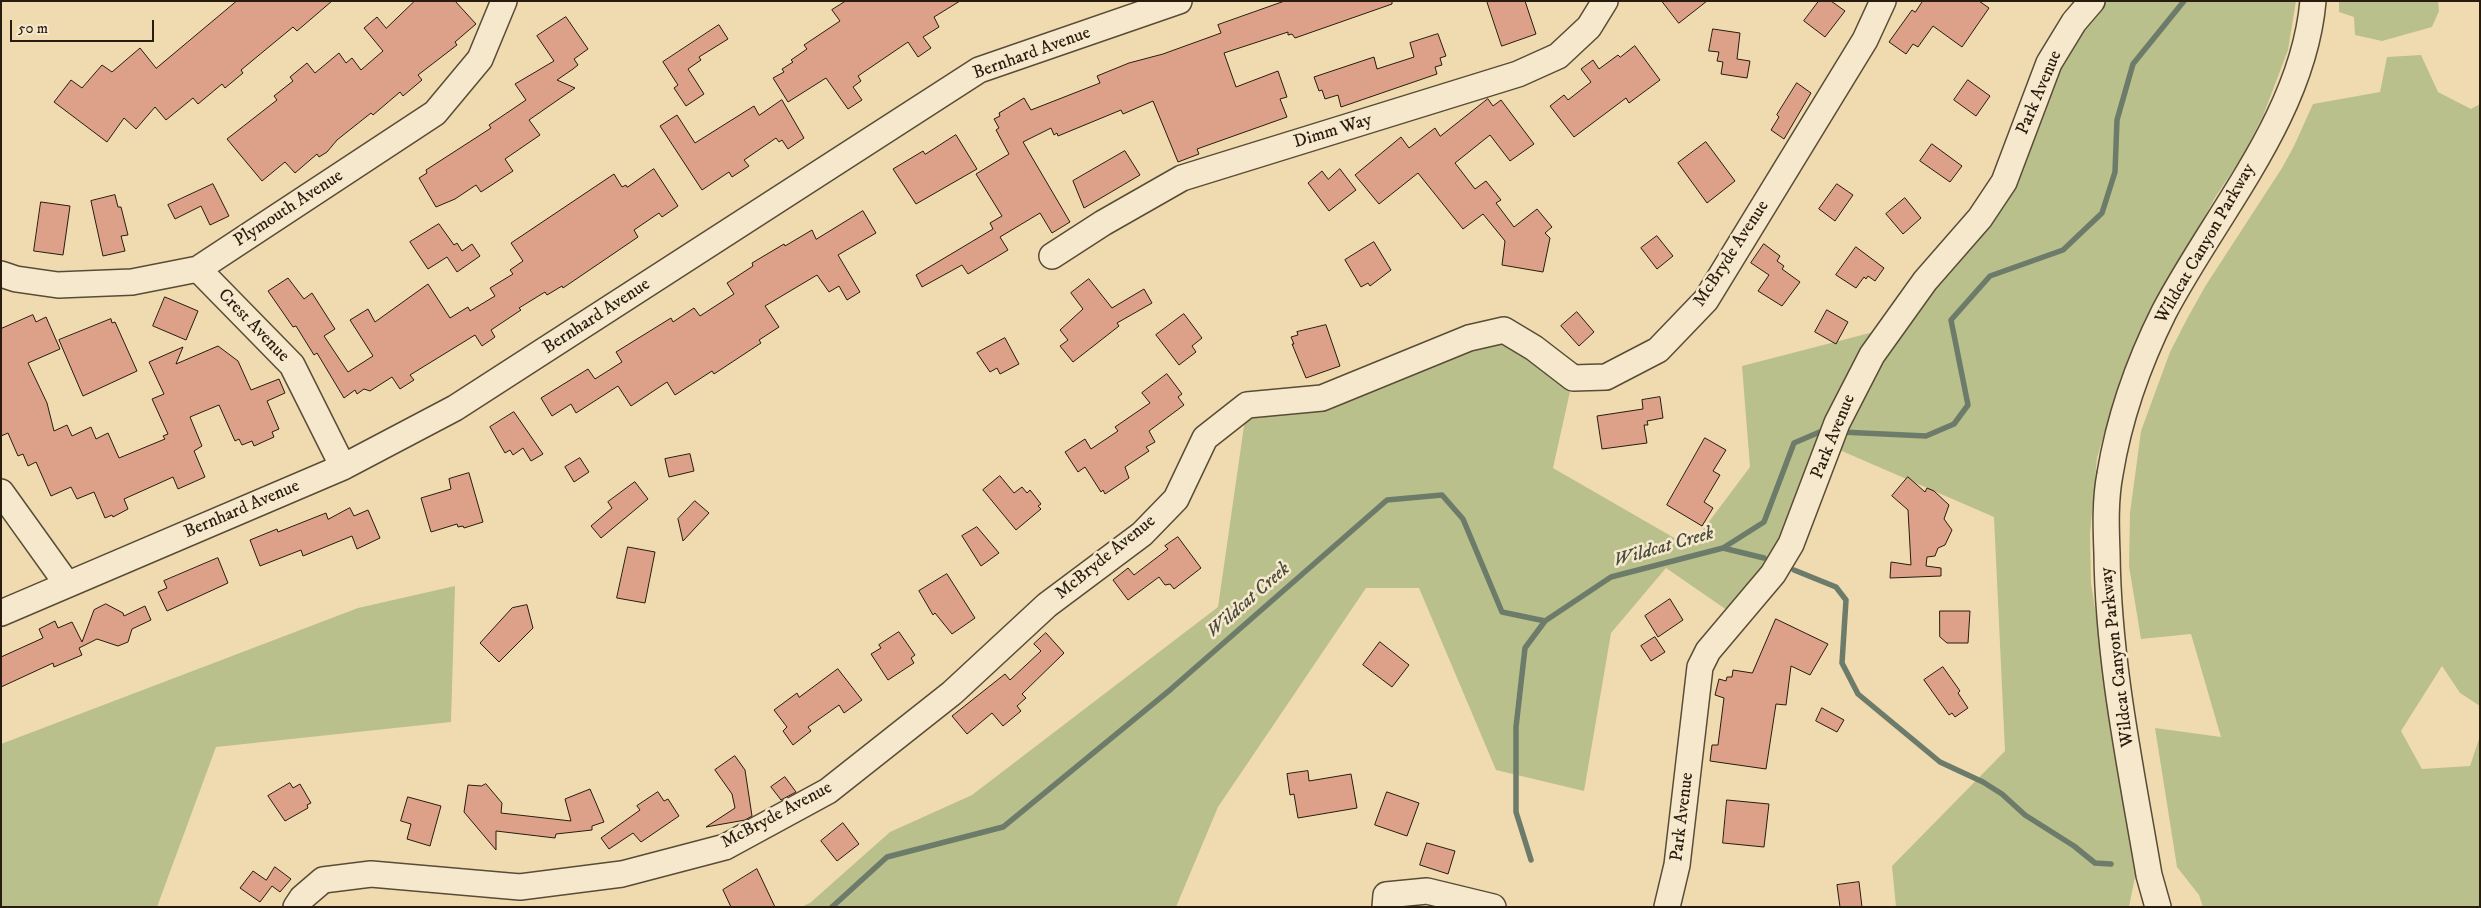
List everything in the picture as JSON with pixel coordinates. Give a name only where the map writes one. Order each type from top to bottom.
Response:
[{"type":"street","name":"Plymouth Avenue","points":[[1,274],[16,279],[58,285],[132,282],[198,269],[436,113],[480,59],[504,1]]},
{"type":"street","name":"Bernhard Avenue","points":[[1,613],[343,467],[455,408],[979,70],[1179,1]]},
{"type":"street","name":"Dimm Way","points":[[1052,256],[1182,178],[1518,74],[1558,56],[1589,27],[1605,1]]},
{"type":"street","name":"McBryde Avenue","points":[[296,907],[302,898],[323,880],[371,874],[520,887],[622,874],[725,847],[828,791],[952,693],[1047,605],[1142,534],[1176,499],[1205,438],[1247,405],[1322,398],[1469,338],[1504,330],[1534,348],[1573,378],[1606,378],[1658,350],[1706,300],[1866,40],[1883,1]]},
{"type":"street","name":"Park Avenue","points":[[1667,907],[1677,865],[1700,667],[1708,651],[1773,574],[1791,544],[1837,423],[1862,372],[1889,328],[1925,282],[1980,218],[2004,182],[2048,63],[2074,22],[2092,1]]},
{"type":"street","name":"Wildcat Canyon Parkway","points":[[2158,907],[2149,874],[2111,630],[2107,584],[2106,531],[2109,476],[2122,422],[2144,355],[2186,271],[2279,118],[2303,50],[2313,1]]},
{"type":"street","name":"Crest Avenue","points":[[198,269],[292,365],[343,467]]},
{"type":"street","points":[[1,492],[67,584]]},
{"type":"street","points":[[1385,907],[1386,895],[1427,891],[1494,907]]},
{"type":"green space","points":[[2080,1],[2296,1],[2288,50],[2263,116],[2240,160],[2216,196],[2138,336],[2121,377],[2097,458],[2090,534],[2091,583],[2136,872],[2129,907],[1896,907],[1892,866],[2005,751],[1994,517],[1828,445],[1791,544],[1737,617],[1666,568],[1611,633],[1584,791],[1496,770],[1419,588],[1366,588],[1218,807],[1176,907],[801,907],[810,903],[890,832],[972,795],[1218,607],[1247,405],[1322,398],[1504,330],[1573,378],[1553,468],[1690,547],[1750,467],[1742,366],[1889,328],[1973,216]]},
{"type":"green space","points":[[2339,1],[2438,1],[2439,11],[2432,27],[2382,41],[2355,35],[2354,17],[2339,12]]},
{"type":"green space","points":[[2421,55],[2438,92],[2471,109],[2480,104],[2480,706],[2460,693],[2442,666],[2401,731],[2422,769],[2470,766],[2480,736],[2480,907],[2203,907],[2199,895],[2177,867],[2155,728],[2221,737],[2191,634],[2141,639],[2129,566],[2130,513],[2141,431],[2170,352],[2188,317],[2206,285],[2282,168],[2313,104],[2380,92],[2387,57]]},
{"type":"green space","points":[[455,586],[451,722],[216,747],[157,907],[1,907],[1,744],[358,608]]},
{"type":"building","points":[[237,1],[332,1],[297,31],[293,27],[241,70],[243,73],[225,88],[222,84],[198,104],[193,98],[166,120],[155,107],[136,129],[124,118],[107,142],[54,102],[71,80],[82,88],[102,65],[112,72],[140,48],[156,68]]},
{"type":"building","points":[[415,1],[455,1],[476,24],[455,42],[457,45],[418,75],[422,80],[403,96],[400,92],[373,115],[371,113],[337,140],[327,152],[319,157],[317,154],[295,173],[285,162],[262,181],[227,139],[277,100],[274,96],[293,81],[290,77],[307,63],[315,73],[339,53],[346,63],[352,58],[361,70],[383,51],[364,28],[377,17],[386,28]]},
{"type":"building","points":[[846,1],[960,1],[934,17],[939,27],[923,37],[931,48],[918,57],[908,42],[858,76],[861,81],[853,87],[862,100],[848,109],[826,78],[788,102],[773,78],[784,72],[782,69],[793,62],[791,60],[807,49],[804,45],[840,21],[832,10]]},
{"type":"building","points":[[1285,1],[1392,1],[1392,4],[1295,38],[1292,34],[1288,35],[1288,32],[1224,53],[1236,87],[1278,71],[1287,97],[1280,99],[1287,117],[1197,149],[1199,154],[1178,162],[1153,101],[1123,114],[1121,110],[1058,136],[1057,133],[1054,135],[1051,128],[1023,142],[1070,222],[1052,233],[1040,213],[1000,237],[1008,250],[968,274],[962,265],[922,287],[916,275],[993,229],[990,223],[1002,216],[976,174],[1009,154],[996,130],[999,128],[994,119],[1000,116],[999,113],[1024,98],[1031,110],[1100,83],[1097,76],[1129,63],[1163,54],[1221,33],[1218,25]]},
{"type":"building","points":[[1487,1],[1525,1],[1536,34],[1502,46]]},
{"type":"building","points":[[1662,1],[1707,1],[1679,23]]},
{"type":"building","points":[[1819,1],[1831,1],[1845,11],[1825,37],[1804,21]]},
{"type":"building","points":[[1923,1],[1979,1],[1989,8],[1962,47],[1933,26],[1918,47],[1913,44],[1906,54],[1889,42],[1912,10],[1915,12]]},
{"type":"building","points":[[566,17],[588,49],[574,59],[578,65],[557,80],[575,88],[529,120],[540,135],[505,159],[513,171],[481,192],[476,185],[455,199],[436,207],[419,178],[427,173],[426,170],[491,128],[489,125],[526,100],[515,84],[554,61],[537,36]]},
{"type":"building","points":[[719,25],[728,39],[699,57],[701,60],[688,69],[704,94],[686,106],[674,88],[678,85],[663,62]]},
{"type":"building","points":[[1713,29],[1740,33],[1737,59],[1750,61],[1747,78],[1721,74],[1723,62],[1717,61],[1719,52],[1709,51]]},
{"type":"building","points":[[1438,34],[1446,56],[1440,58],[1442,65],[1435,67],[1437,74],[1341,107],[1338,95],[1325,99],[1322,90],[1319,91],[1314,77],[1374,57],[1377,69],[1414,57],[1410,43]]},
{"type":"building","points":[[1635,46],[1660,80],[1629,103],[1626,98],[1574,137],[1550,106],[1564,95],[1568,100],[1591,82],[1581,69],[1593,60],[1599,69],[1618,55],[1620,57]]},
{"type":"building","points":[[1968,80],[1990,96],[1976,116],[1954,100]]},
{"type":"building","points":[[1797,83],[1811,93],[1784,139],[1771,130],[1779,117],[1777,115]]},
{"type":"building","points":[[1488,99],[1493,106],[1501,100],[1534,144],[1510,161],[1490,135],[1455,163],[1475,189],[1486,181],[1501,200],[1496,203],[1514,227],[1537,209],[1552,227],[1545,233],[1550,238],[1543,272],[1502,265],[1505,241],[1483,214],[1463,229],[1418,173],[1379,204],[1355,175],[1401,137],[1409,148],[1435,128],[1440,136]]},
{"type":"building","points":[[782,100],[804,138],[788,149],[782,140],[779,142],[776,138],[744,160],[749,166],[732,177],[729,172],[702,190],[660,126],[677,115],[695,143],[754,106],[759,115]]},
{"type":"building","points":[[956,135],[977,169],[916,204],[893,169],[923,151],[925,154]]},
{"type":"building","points":[[1706,142],[1735,181],[1707,203],[1678,163]]},
{"type":"building","points":[[1932,144],[1962,166],[1950,182],[1920,161]]},
{"type":"building","points":[[1125,151],[1140,175],[1084,208],[1073,181]]},
{"type":"building","points":[[654,169],[678,206],[662,217],[659,213],[634,230],[638,237],[563,288],[562,286],[547,295],[545,292],[519,308],[521,310],[491,330],[495,337],[482,346],[475,335],[410,375],[414,380],[400,389],[392,377],[370,391],[364,389],[357,394],[355,390],[344,398],[317,353],[314,355],[296,326],[293,327],[268,291],[288,278],[304,299],[312,293],[335,329],[324,336],[348,372],[373,356],[350,320],[368,309],[375,322],[428,284],[450,318],[468,307],[470,311],[495,296],[490,288],[513,274],[510,270],[523,261],[511,243],[614,174],[622,187],[626,185],[627,187]]},
{"type":"building","points":[[1340,169],[1356,190],[1329,211],[1308,183],[1322,171],[1328,179]]},
{"type":"building","points":[[213,184],[229,216],[210,225],[201,206],[175,219],[168,205]]},
{"type":"building","points":[[1837,184],[1853,195],[1835,221],[1819,209]]},
{"type":"building","points":[[115,195],[118,207],[121,207],[128,235],[121,236],[125,251],[103,256],[91,201]]},
{"type":"building","points":[[1905,198],[1921,218],[1903,234],[1886,214]]},
{"type":"building","points":[[41,202],[70,206],[63,255],[34,251]]},
{"type":"building","points":[[863,211],[876,233],[838,255],[860,292],[847,300],[839,286],[829,292],[817,275],[765,306],[779,327],[759,340],[761,343],[714,374],[712,371],[675,395],[667,382],[631,406],[618,386],[576,413],[571,404],[552,416],[541,398],[588,369],[595,379],[622,362],[616,352],[671,318],[673,322],[694,308],[700,316],[734,294],[727,283],[753,266],[752,263],[784,244],[785,246],[812,230],[816,239]]},
{"type":"building","points":[[439,224],[454,245],[457,243],[462,251],[472,244],[480,256],[457,272],[447,257],[428,269],[410,242]]},
{"type":"building","points":[[1657,236],[1673,256],[1657,269],[1641,248]]},
{"type":"building","points":[[1374,242],[1391,270],[1370,286],[1368,283],[1361,287],[1345,260]]},
{"type":"building","points":[[1764,244],[1780,256],[1777,261],[1784,266],[1782,269],[1800,282],[1782,306],[1758,291],[1769,275],[1751,263]]},
{"type":"building","points":[[1856,247],[1884,268],[1875,281],[1868,276],[1866,279],[1864,277],[1856,288],[1836,275]]},
{"type":"building","points":[[1089,279],[1112,308],[1144,289],[1152,303],[1117,323],[1119,326],[1073,362],[1060,346],[1068,340],[1060,330],[1083,309],[1071,293]]},
{"type":"building","points":[[165,297],[198,311],[186,340],[153,326]]},
{"type":"building","points":[[1827,310],[1848,322],[1836,344],[1815,332]]},
{"type":"building","points":[[1577,312],[1594,332],[1579,346],[1561,326]]},
{"type":"building","points":[[1184,314],[1202,338],[1192,346],[1196,352],[1179,365],[1156,335]]},
{"type":"building","points":[[33,315],[36,322],[46,317],[60,349],[28,363],[47,403],[54,431],[67,425],[72,436],[91,427],[96,439],[108,433],[119,458],[165,439],[163,436],[168,434],[152,399],[164,394],[149,362],[183,347],[176,364],[218,346],[238,361],[251,390],[279,379],[285,393],[267,401],[279,429],[272,432],[274,437],[254,446],[252,441],[242,445],[239,439],[235,441],[219,405],[190,417],[202,446],[194,451],[205,477],[178,489],[173,477],[124,499],[128,509],[113,517],[112,515],[105,518],[94,492],[77,499],[71,487],[51,496],[36,462],[28,466],[23,454],[18,456],[8,433],[1,436],[1,329]]},
{"type":"building","points":[[111,319],[112,323],[115,322],[137,371],[83,396],[59,340]]},
{"type":"building","points":[[1326,325],[1340,366],[1306,378],[1291,337],[1298,335],[1297,332]]},
{"type":"building","points":[[1005,338],[1019,364],[1000,374],[997,368],[990,372],[977,353]]},
{"type":"building","points":[[1167,374],[1182,394],[1178,397],[1184,405],[1149,431],[1155,442],[1146,447],[1149,451],[1125,467],[1129,478],[1105,494],[1103,490],[1101,492],[1085,467],[1078,472],[1065,452],[1085,439],[1091,449],[1118,431],[1115,427],[1150,403],[1142,393]]},
{"type":"building","points":[[1660,397],[1663,418],[1647,421],[1648,425],[1644,425],[1647,443],[1602,449],[1597,416],[1643,409],[1642,400]]},
{"type":"building","points":[[514,412],[543,454],[531,461],[523,448],[513,455],[510,450],[505,453],[490,427]]},
{"type":"building","points":[[1705,438],[1726,450],[1713,471],[1720,475],[1704,502],[1713,508],[1702,526],[1667,505]]},
{"type":"building","points":[[690,454],[694,471],[669,477],[665,459]]},
{"type":"building","points":[[580,458],[589,472],[574,482],[565,467]]},
{"type":"building","points":[[469,473],[483,522],[464,528],[463,526],[458,527],[457,524],[431,532],[421,498],[451,489],[449,479]]},
{"type":"building","points":[[1000,476],[1014,493],[1022,487],[1027,493],[1030,490],[1041,504],[1038,506],[1041,509],[1016,530],[983,490]]},
{"type":"building","points":[[1908,477],[1925,492],[1927,488],[1934,491],[1949,505],[1944,519],[1952,530],[1945,545],[1938,548],[1935,556],[1927,557],[1926,566],[1941,568],[1941,576],[1890,578],[1891,562],[1911,565],[1908,510],[1892,496]]},
{"type":"building","points":[[635,482],[648,499],[601,538],[591,526],[612,508],[608,502]]},
{"type":"building","points":[[695,501],[709,513],[683,541],[678,519]]},
{"type":"building","points":[[350,508],[354,516],[368,510],[380,538],[357,549],[352,536],[303,556],[301,550],[260,566],[250,540],[277,529],[278,532],[326,513],[328,519]]},
{"type":"building","points":[[977,527],[999,553],[981,566],[962,536]]},
{"type":"building","points":[[1178,537],[1201,568],[1174,589],[1170,584],[1165,585],[1159,577],[1128,600],[1113,580],[1128,568],[1134,575],[1168,549],[1165,546]]},
{"type":"building","points":[[628,547],[655,552],[645,603],[617,598]]},
{"type":"building","points":[[218,558],[228,583],[167,611],[158,592],[167,588],[164,581]]},
{"type":"building","points":[[947,574],[975,618],[952,634],[935,613],[933,615],[919,591]]},
{"type":"building","points":[[1670,599],[1683,620],[1658,637],[1645,616]]},
{"type":"building","points":[[106,604],[123,613],[124,616],[145,606],[151,620],[132,629],[128,642],[118,646],[97,639],[79,648],[82,655],[54,667],[53,663],[1,687],[1,657],[43,638],[39,629],[55,621],[58,628],[72,622],[82,642],[94,610]]},
{"type":"building","points":[[527,605],[533,628],[499,662],[480,643],[512,608]]},
{"type":"building","points":[[1940,611],[1970,611],[1968,643],[1947,643],[1940,637]]},
{"type":"building","points":[[1776,619],[1828,644],[1810,675],[1791,666],[1786,705],[1776,704],[1766,769],[1710,761],[1712,745],[1718,745],[1724,698],[1715,695],[1719,679],[1726,681],[1727,677],[1732,677],[1733,670],[1752,673]]},
{"type":"building","points":[[899,632],[915,655],[911,658],[914,663],[888,680],[871,654],[881,648],[879,645]]},
{"type":"building","points":[[1046,633],[1064,653],[1022,694],[1026,698],[1017,706],[1021,711],[1003,726],[992,713],[967,734],[952,716],[1005,674],[1010,680],[1041,651],[1034,644]]},
{"type":"building","points":[[1655,637],[1665,652],[1651,661],[1641,646]]},
{"type":"building","points":[[1380,642],[1409,665],[1392,687],[1363,665]]},
{"type":"building","points":[[1943,667],[1960,691],[1958,693],[1968,708],[1955,717],[1952,713],[1949,715],[1924,680]]},
{"type":"building","points":[[838,669],[862,700],[844,713],[839,705],[808,727],[811,731],[793,745],[783,731],[787,727],[774,710],[797,693],[799,697]]},
{"type":"building","points":[[1822,708],[1844,720],[1837,732],[1816,721]]},
{"type":"building","points":[[735,756],[745,770],[752,816],[745,820],[706,827],[735,808],[732,794],[715,770]]},
{"type":"building","points":[[1308,771],[1309,781],[1351,774],[1357,808],[1298,818],[1294,794],[1290,795],[1287,774]]},
{"type":"building","points":[[785,777],[796,792],[781,800],[771,787]]},
{"type":"building","points":[[290,783],[293,788],[300,784],[311,803],[307,805],[308,808],[285,821],[268,796]]},
{"type":"building","points":[[486,784],[502,803],[501,813],[571,821],[565,799],[590,789],[604,822],[592,826],[592,830],[556,834],[555,838],[496,831],[496,850],[464,812],[468,785],[481,786]]},
{"type":"building","points":[[658,792],[664,801],[668,799],[679,816],[641,842],[633,833],[609,849],[601,838],[640,810],[637,806]]},
{"type":"building","points":[[1387,792],[1419,803],[1407,836],[1375,825]]},
{"type":"building","points":[[408,797],[441,806],[430,846],[407,839],[411,824],[401,821]]},
{"type":"building","points":[[1727,800],[1769,804],[1764,847],[1723,843]]},
{"type":"building","points":[[843,823],[859,844],[837,861],[821,841]]},
{"type":"building","points":[[1427,843],[1455,851],[1448,874],[1420,865]]},
{"type":"building","points":[[275,867],[291,879],[280,892],[272,886],[260,902],[240,888],[253,871],[266,880]]},
{"type":"building","points":[[757,869],[775,907],[731,907],[723,890]]},
{"type":"building","points":[[1859,882],[1862,907],[1840,907],[1837,885]]},
{"type":"waterway","name":"Wildcat Creek","points":[[1841,432],[1926,436],[1954,424],[1968,405],[1951,320],[1990,276],[2063,250],[2102,213],[2115,172],[2117,120],[2133,64],[2184,1]]},
{"type":"waterway","name":"Wildcat Creek","points":[[832,907],[887,857],[1003,827],[1171,689],[1387,500],[1442,495],[1463,519],[1502,612],[1545,621],[1611,577],[1723,548],[1764,522],[1794,443],[1822,431],[1827,431]]},
{"type":"waterway","points":[[1723,548],[1764,558]]},
{"type":"waterway","points":[[1794,570],[1836,587],[1846,600],[1842,663],[1858,694],[1940,762],[1983,782],[2002,794],[2025,815],[2074,846],[2095,863],[2111,864]]},
{"type":"waterway","points":[[1531,860],[1516,812],[1516,727],[1525,648],[1545,621]]}]
